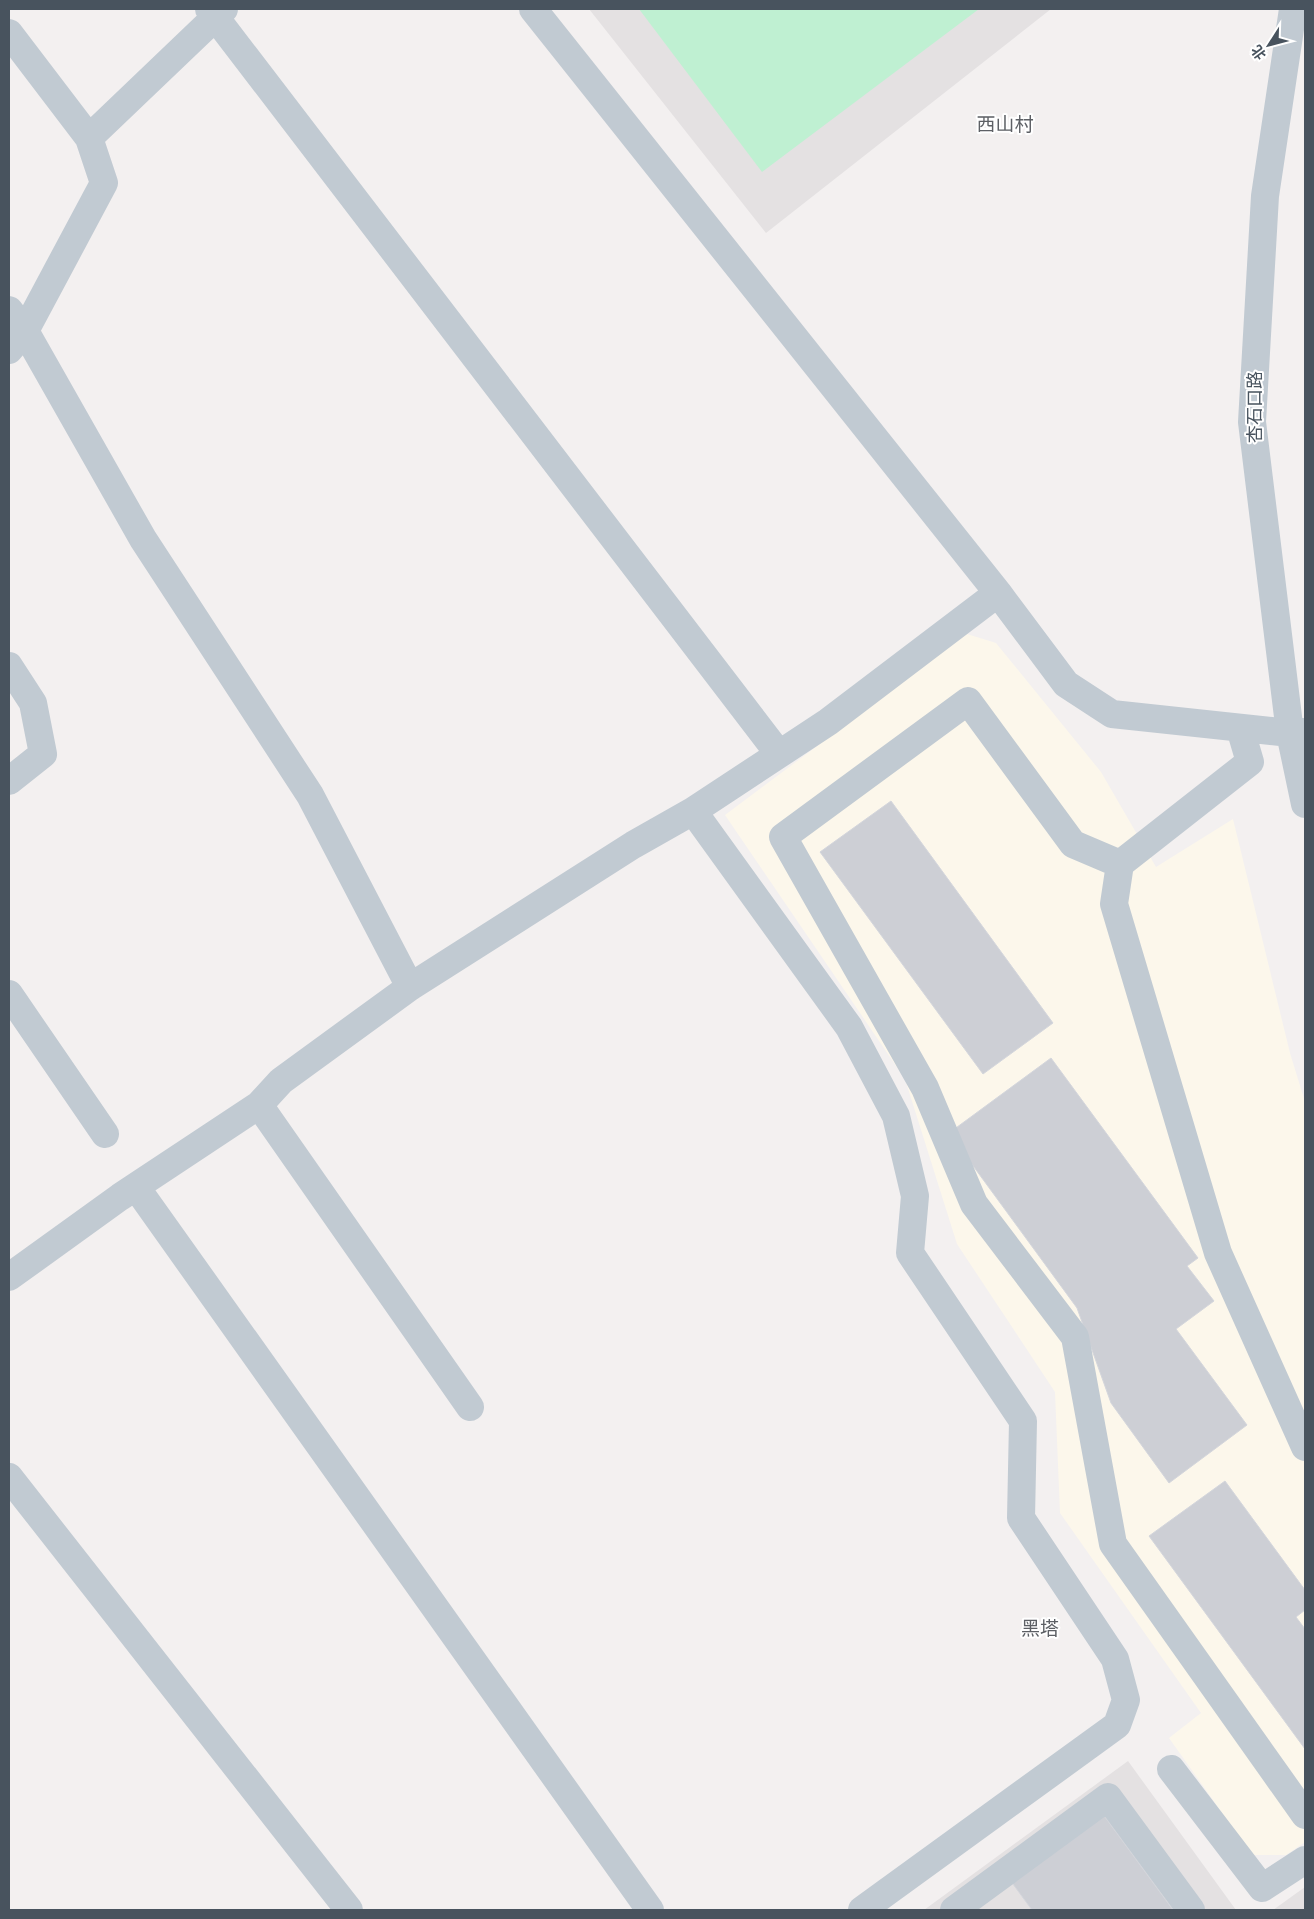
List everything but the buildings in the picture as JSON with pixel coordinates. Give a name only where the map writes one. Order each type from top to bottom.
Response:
[{"type":"street","points":[[533,9],[998,593],[1066,684],[1112,714],[1297,733]]},
{"type":"street","name":"杏石口路","points":[[1293,9],[1265,196],[1252,422],[1297,733],[1305,804]]},
{"type":"street","points":[[89,138],[216,11],[779,754]]},
{"type":"street","points":[[9,33],[89,138],[104,183],[17,341]]},
{"type":"street","points":[[9,310],[17,341],[310,795],[410,987]]},
{"type":"street","points":[[9,1277],[136,1187],[259,1105],[281,1081],[410,987],[633,845],[693,811],[828,722],[998,593]]},
{"type":"street","points":[[9,666],[33,702],[43,754],[9,781]]},
{"type":"street","points":[[1120,864],[1073,844],[968,701],[783,837],[925,1088],[974,1204],[1075,1337],[1113,1544],[1305,1815]]},
{"type":"street","points":[[1240,728],[1250,762],[1120,864],[1114,904],[1218,1253],[1305,1448]]},
{"type":"street","points":[[693,811],[850,1027],[896,1116],[915,1196],[910,1253],[1023,1421],[1021,1518],[1115,1659],[1126,1700],[1117,1725],[862,1910]]},
{"type":"street","points":[[9,994],[105,1134]]},
{"type":"street","points":[[259,1105],[470,1407]]},
{"type":"street","points":[[136,1187],[650,1910]]},
{"type":"street","points":[[9,1477],[349,1910]]},
{"type":"street","points":[[1171,1769],[1262,1888],[1305,1860]]},
{"type":"street","points":[[954,1910],[1108,1797],[1190,1910]]},
{"type":"shaded area","points":[[589,9],[1051,9],[766,233]]},
{"type":"shaded area","points":[[967,634],[996,643],[1101,772],[1156,867],[1233,819],[1290,1053],[1305,1102],[1305,1842],[1286,1855],[1252,1855],[1169,1738],[1201,1713],[1060,1513],[1055,1392],[957,1244],[905,1079],[725,815]]},
{"type":"shaded area","points":[[1128,1761],[1236,1910],[924,1910]]},
{"type":"shaded area","points":[[1305,1887],[1305,1910],[1273,1910]]},
{"type":"green space","points":[[639,9],[979,9],[762,172]]},
{"type":"district","name":"西山村","points":[[1005,124]]},
{"type":"district","name":"黑塔","points":[[1040,1628]]}]
